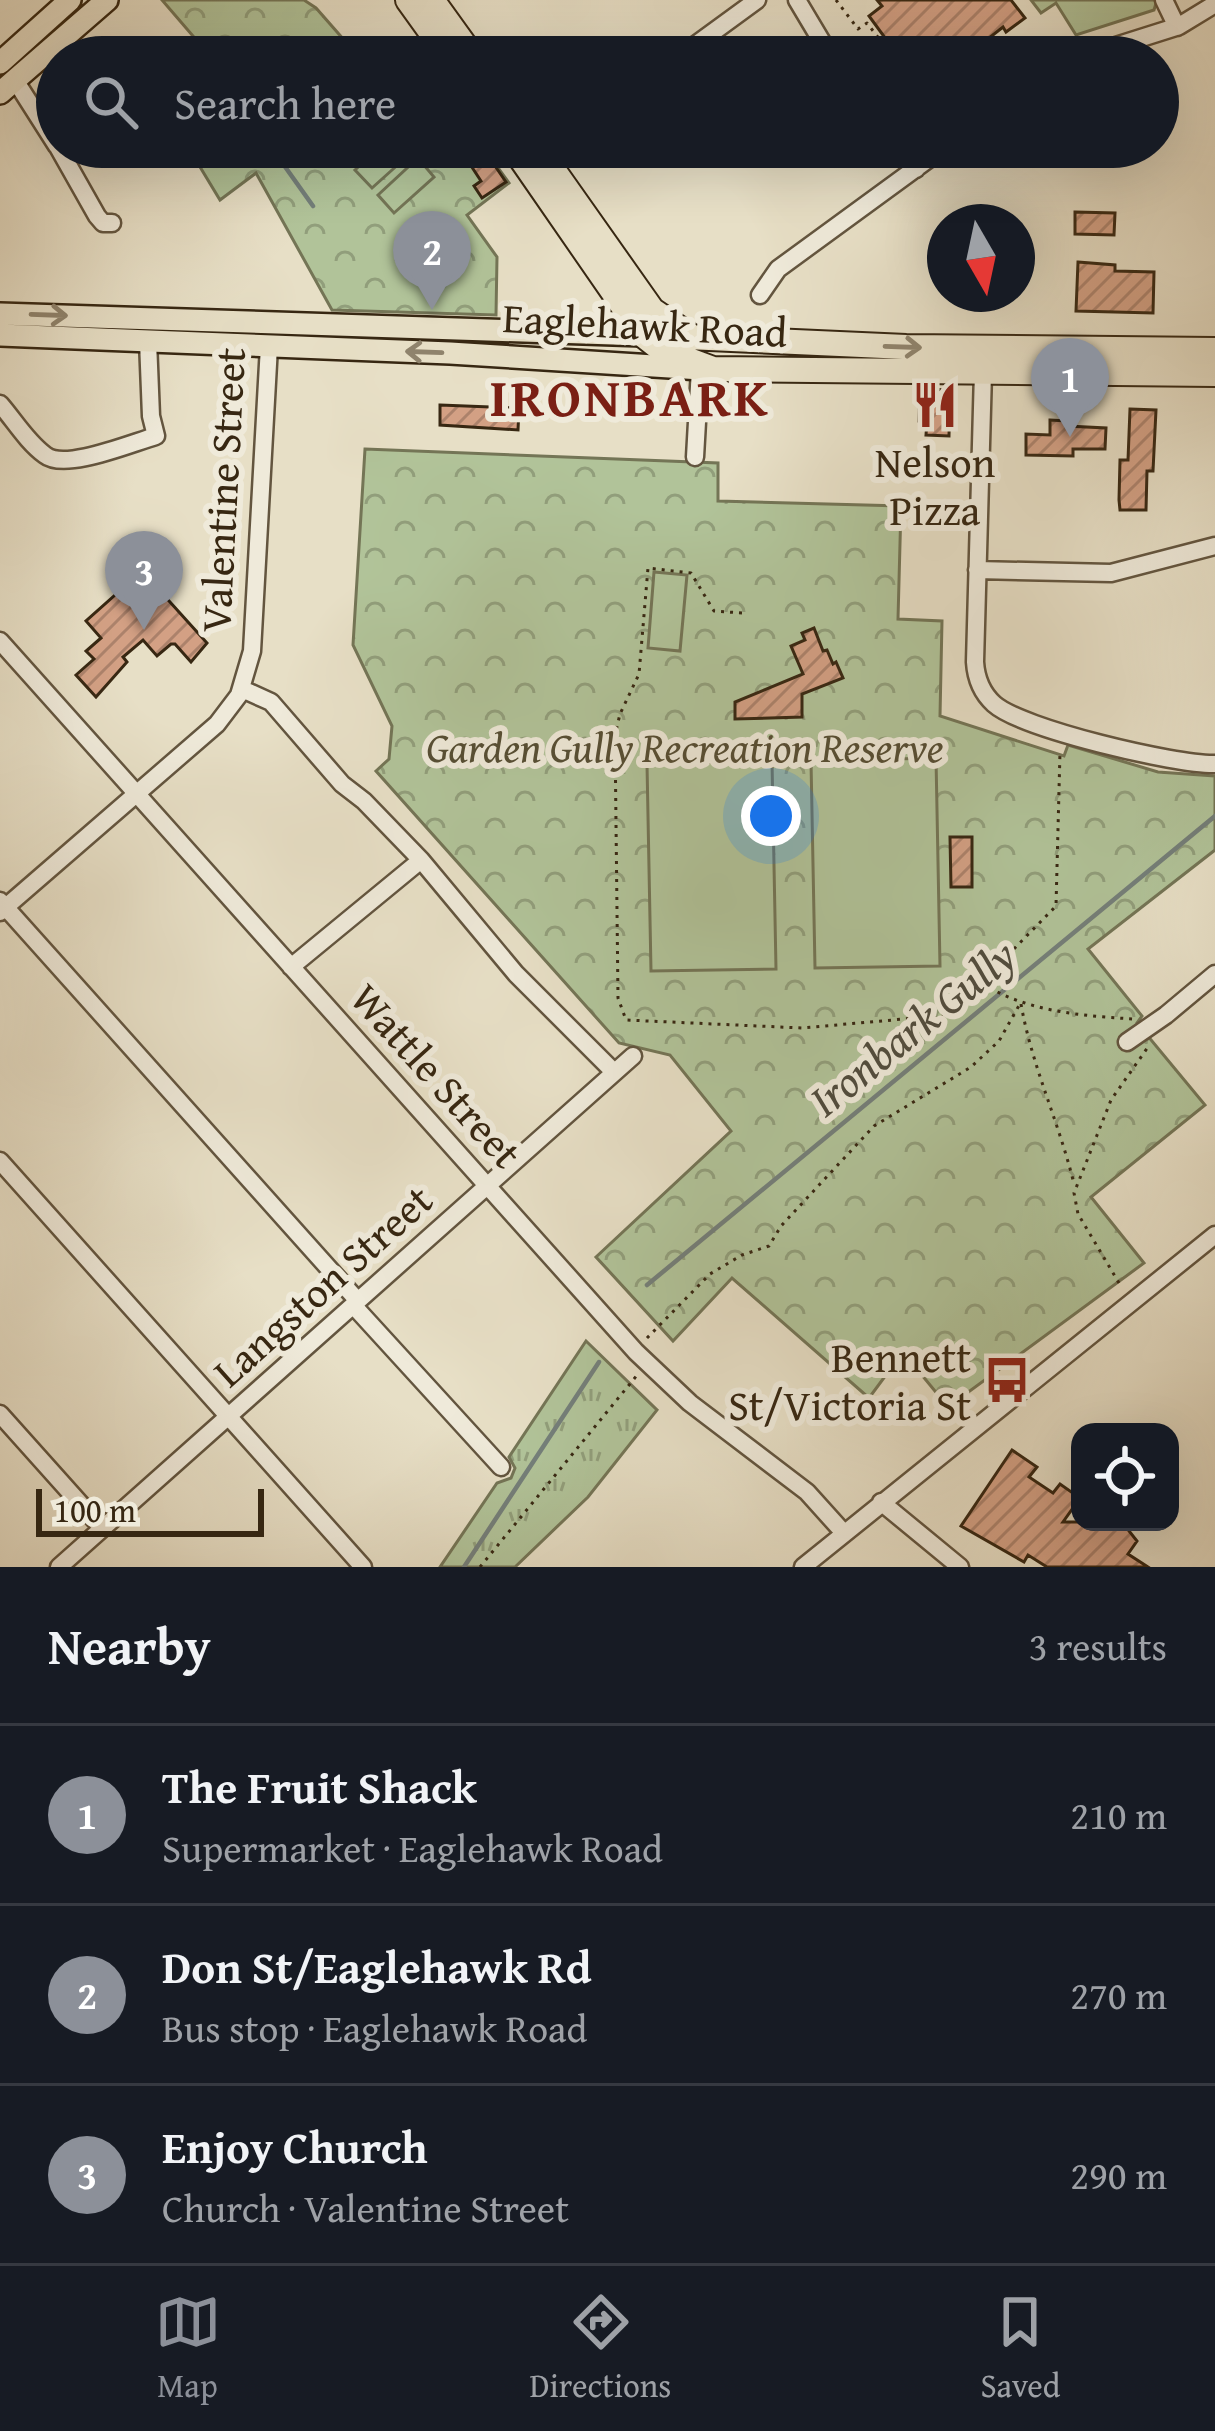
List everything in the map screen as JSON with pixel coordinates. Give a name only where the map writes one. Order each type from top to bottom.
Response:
[{"type":"highway","points":[[408,0],[434,36]]},
{"type":"highway","points":[[432,0],[458,36]]},
{"type":"highway","points":[[528,168],[643,335],[662,350],[707,369]]},
{"type":"highway","points":[[552,168],[652,310],[691,336]]},
{"type":"highway","name":"Eaglehawk Road","points":[[643,335],[1215,374]]},
{"type":"highway","name":"Eaglehawk Road","points":[[707,369],[1215,347]]},
{"type":"main road","points":[[48,36],[78,6],[107,0]]},
{"type":"main road","points":[[5,79],[36,48]]},
{"type":"main road","name":"Eaglehawk Road","points":[[0,314],[589,364],[707,369]]},
{"type":"main road","points":[[574,334],[587,351],[589,364]]},
{"type":"main road","name":"Eaglehawk Road","points":[[0,335],[148,340],[270,335],[643,335]]},
{"type":"street","points":[[708,36],[757,0]]},
{"type":"street","points":[[797,0],[818,36]]},
{"type":"street","points":[[1164,0],[1177,27]]},
{"type":"street","points":[[1148,36],[1177,27],[1215,4]]},
{"type":"street","points":[[5,79],[36,119]]},
{"type":"street","points":[[70,168],[100,220],[112,224]]},
{"type":"street","points":[[760,295],[778,269],[916,169]]},
{"type":"street","name":"Valentine Street","points":[[2,907],[217,724],[242,689],[252,651],[270,335]]},
{"type":"street","points":[[0,404],[39,450],[55,460],[156,436],[148,340]]},
{"type":"street","points":[[983,360],[975,662],[979,684],[994,704],[1014,715],[1136,753],[1215,764]]},
{"type":"street","points":[[694,457],[707,369]]},
{"type":"street","points":[[977,570],[1111,573],[1215,546]]},
{"type":"street","name":"Wattle Street","points":[[0,641],[636,1352],[690,1403],[807,1492],[843,1532]]},
{"type":"street","points":[[242,689],[271,702],[342,784],[421,860],[516,974],[614,1072]]},
{"type":"street","points":[[291,967],[421,860]]},
{"type":"street","points":[[2,907],[501,1466]]},
{"type":"street","points":[[1127,1042],[1153,1032],[1215,974]]},
{"type":"street","name":"Langston Street","points":[[59,1567],[632,1056]]},
{"type":"street","points":[[0,1161],[363,1567]]},
{"type":"street","points":[[803,1567],[1215,1235]]},
{"type":"street","points":[[0,1414],[102,1528]]},
{"type":"street","points":[[880,1502],[960,1567]]},
{"type":"path","points":[[836,0],[858,29],[867,22],[877,36]]},
{"type":"path","points":[[742,613],[719,613],[710,607],[691,573],[648,568],[640,674],[620,714],[614,744],[622,1016],[638,1022],[746,1027],[877,1023],[946,1014],[982,983],[1058,901],[1060,752]]},
{"type":"path","points":[[982,983],[1021,1002],[1090,1017],[1141,1020],[1153,1032],[1111,1100],[1075,1188]]},
{"type":"path","points":[[1021,1002],[1036,1071],[1057,1122],[1075,1188],[1075,1207],[1119,1283]]},
{"type":"path","points":[[480,1567],[638,1376],[636,1352],[671,1311],[710,1274],[769,1246],[806,1198],[874,1126],[971,1067],[999,1041],[1021,1002]]},
{"type":"green space","points":[[162,0],[304,0],[341,36],[193,36]]},
{"type":"green space","points":[[1031,0],[1157,0],[1154,10],[1076,35],[1056,3],[1041,13]]},
{"type":"green space","points":[[201,168],[498,168],[509,183],[467,215],[497,257],[496,315],[332,310],[256,173],[220,200]]},
{"type":"green space","points":[[357,168],[394,168],[372,188]]},
{"type":"green space","points":[[407,168],[426,168],[434,177],[394,213],[378,195]]},
{"type":"green space","name":"Garden Gully Recreation Reserve","points":[[365,449],[718,463],[718,501],[901,506],[898,619],[942,621],[940,716],[1064,756],[1068,745],[1158,772],[1215,776],[1215,850],[1088,949],[1142,1016],[1137,1023],[1205,1105],[1091,1197],[1144,1263],[948,1407],[903,1352],[869,1398],[732,1278],[673,1341],[596,1257],[731,1131],[670,1055],[619,1043],[376,771],[389,759],[392,726],[353,645]]},
{"type":"green space","points":[[654,572],[687,575],[680,651],[648,648]]},
{"type":"green space","points":[[936,758],[940,966],[815,968],[811,761]]},
{"type":"green space","points":[[772,761],[776,969],[651,971],[647,764]]},
{"type":"green space","points":[[586,1341],[657,1410],[588,1497],[515,1567],[440,1567],[497,1483],[511,1478],[515,1468],[509,1457]]},
{"type":"building","points":[[877,0],[1011,0],[1025,18],[992,36],[884,36],[869,16],[882,6]]},
{"type":"building","points":[[472,168],[496,168],[506,182],[482,198],[474,186],[481,181]]},
{"type":"building","points":[[1075,212],[1115,213],[1114,235],[1075,234]]},
{"type":"building","points":[[1078,262],[1115,265],[1115,271],[1154,272],[1153,313],[1076,311]]},
{"type":"building","name":"Nelson Pizza","points":[[920,389],[950,390],[949,436],[926,435],[927,421],[919,421]]},
{"type":"building","points":[[440,405],[519,408],[518,430],[440,425]]},
{"type":"building","points":[[1130,409],[1156,410],[1146,510],[1120,510],[1120,460],[1128,460]]},
{"type":"building","points":[[1050,420],[1106,428],[1105,449],[1073,449],[1073,456],[1026,455],[1026,434],[1050,435]]},
{"type":"building","points":[[142,571],[207,643],[191,662],[175,644],[157,656],[143,640],[123,657],[127,662],[96,697],[76,675],[94,659],[86,651],[101,638],[86,621]]},
{"type":"building","points":[[814,628],[823,651],[836,662],[843,678],[802,694],[802,717],[735,719],[735,702],[803,674],[791,646],[805,640],[802,633]]},
{"type":"building","points":[[950,837],[972,837],[972,887],[951,887]]},
{"type":"building","points":[[1012,1450],[1037,1467],[1029,1477],[1053,1493],[1060,1484],[1071,1492],[1071,1511],[1063,1522],[1071,1522],[1071,1531],[1129,1531],[1137,1541],[1128,1554],[1148,1567],[1047,1567],[1028,1555],[1024,1562],[961,1526]]},
{"type":"waterway","points":[[286,168],[313,206]]},
{"type":"waterway","name":"Ironbark Gully","points":[[647,1285],[1215,816]]},
{"type":"waterway","name":"Ironbark Gully","points":[[464,1567],[599,1362]]},
{"type":"place","name":"Don St/Eaglehawk Rd","points":[[432,310]]},
{"type":"place","name":"Nelson Pizza","points":[[935,405]]},
{"type":"place","name":"The Fruit Shack","points":[[1070,437]]},
{"type":"place","name":"Enjoy Church","points":[[144,630]]},
{"type":"place","name":"Bennett St/Victoria St","points":[[1007,1380]]},
{"type":"district","name":"IRONBARK","points":[[630,396]]}]
